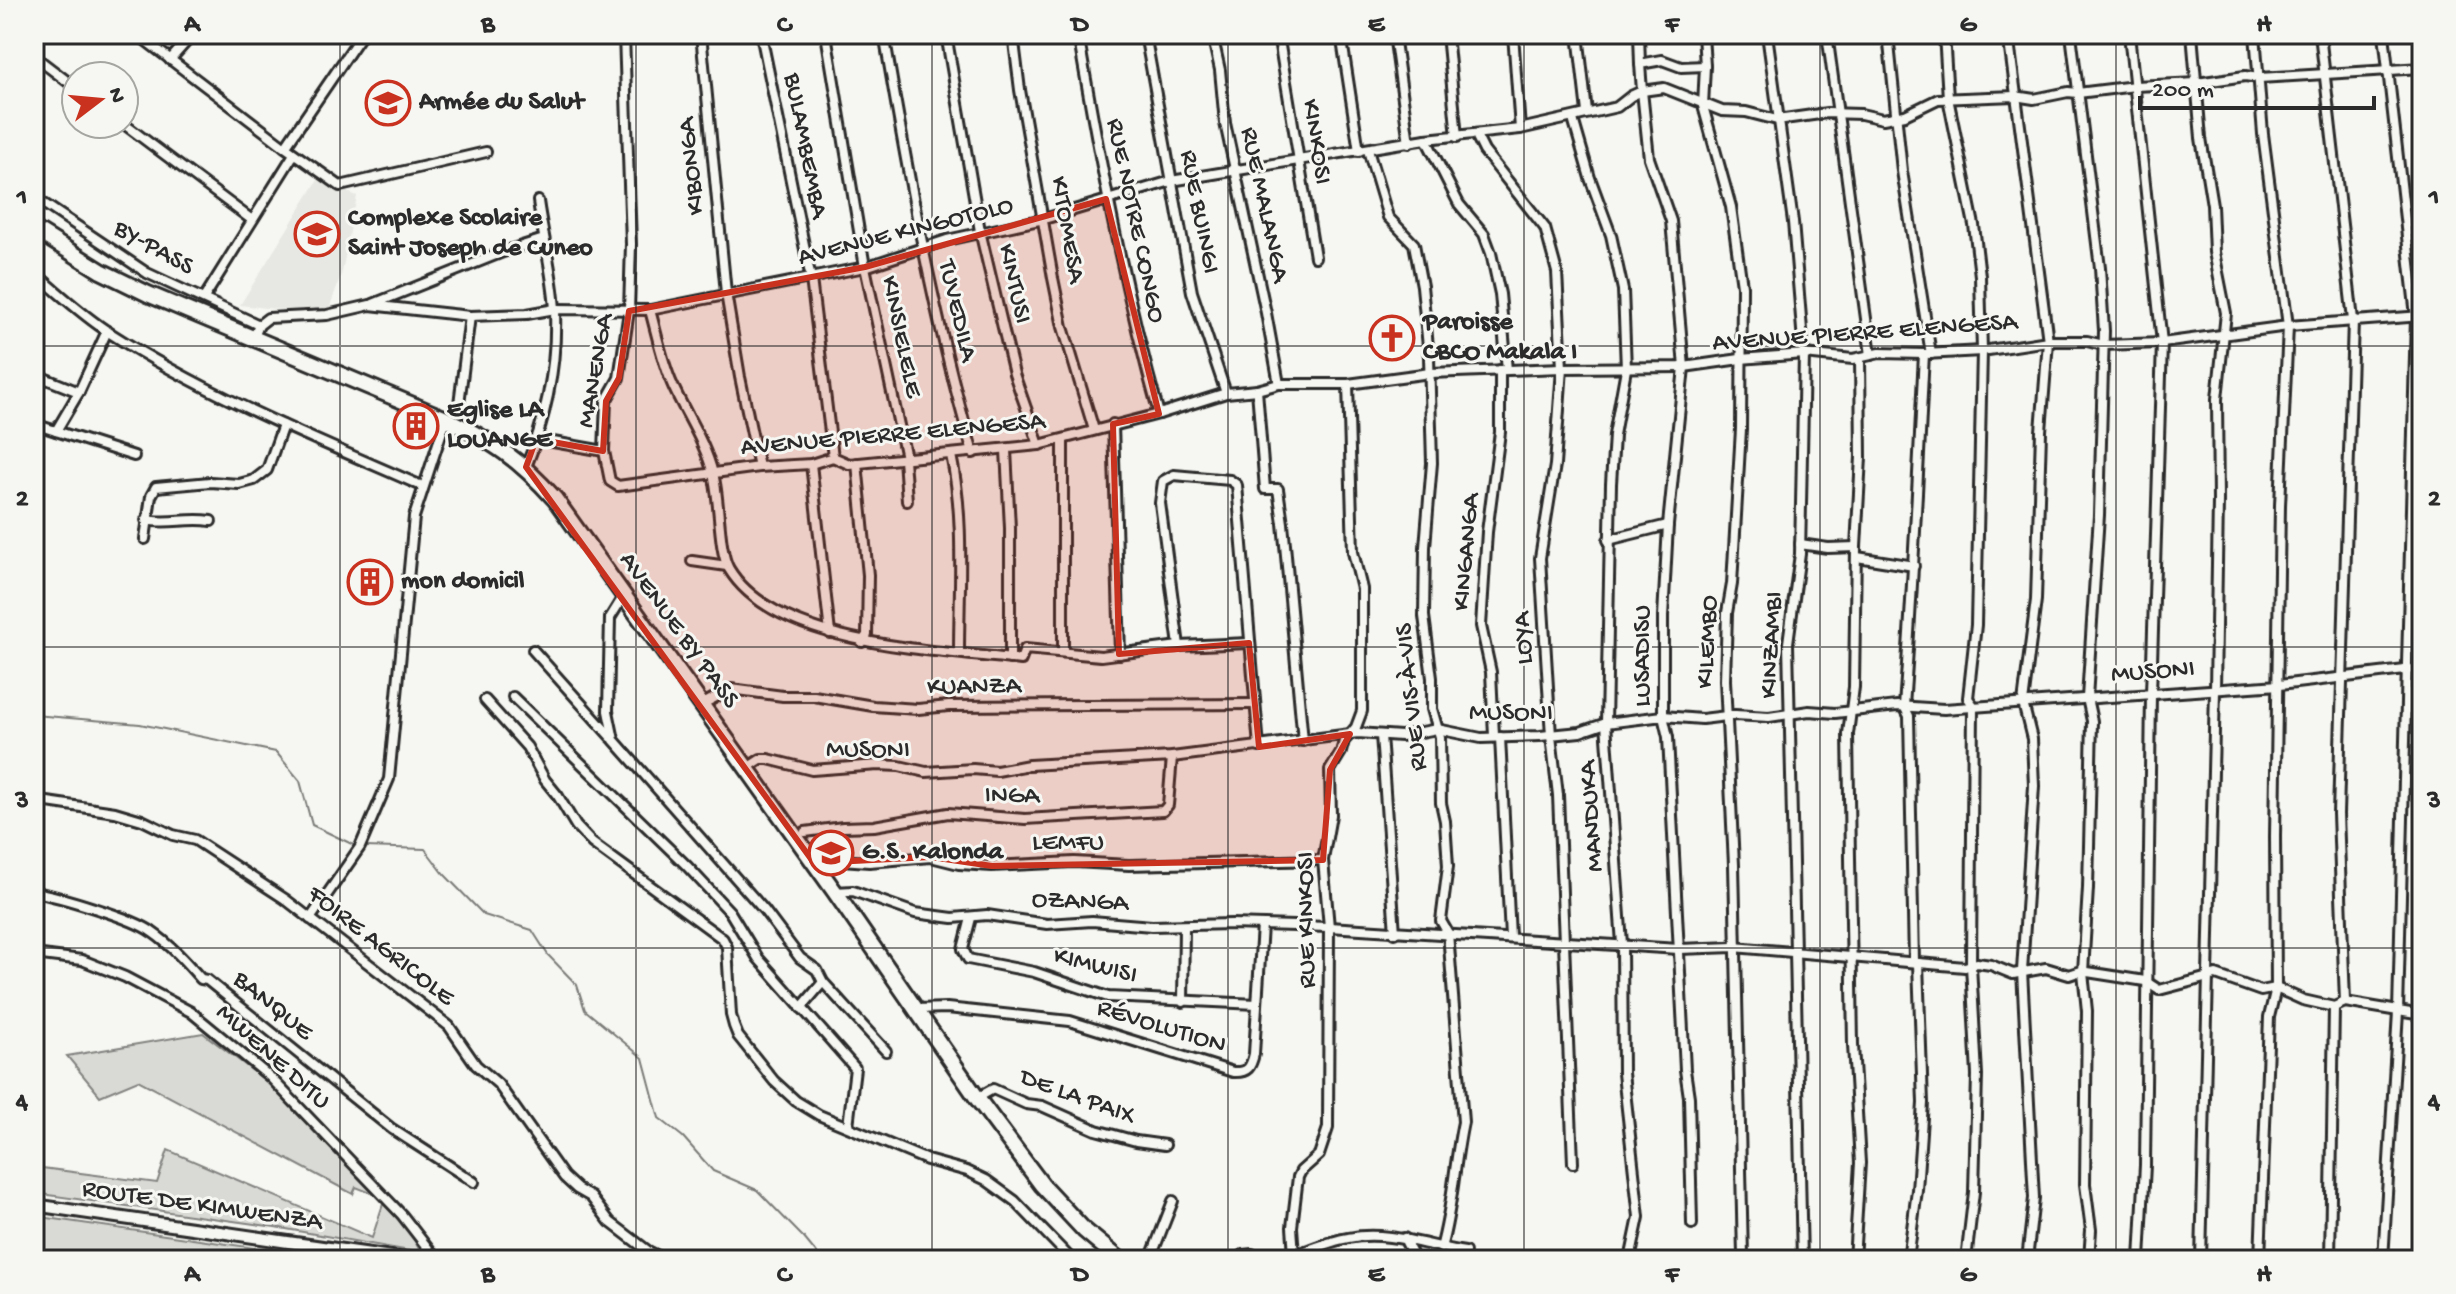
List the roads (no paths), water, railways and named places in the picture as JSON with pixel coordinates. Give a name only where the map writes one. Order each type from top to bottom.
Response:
[{"type":"highway","name":"AVENUE BY PASS","points":[[34,229],[109,276],[148,294],[256,331],[446,419],[498,446],[526,467],[555,499],[835,892],[977,1098],[1057,1203],[1120,1260]]},
{"type":"street","points":[[137,34],[294,154],[342,186],[486,152]]},
{"type":"street","points":[[170,60],[193,34]]},
{"type":"street","points":[[285,147],[362,34]]},
{"type":"street","name":"MANENGA","points":[[609,476],[604,451],[606,401],[619,378],[629,311],[631,244],[624,34]]},
{"type":"street","name":"KIBONGA","points":[[701,34],[726,293],[759,467]]},
{"type":"street","name":"BULAMBEMBA","points":[[761,34],[811,279],[833,457]]},
{"type":"street","name":"KINSIELELE","points":[[826,34],[865,267],[905,458],[907,501]]},
{"type":"street","name":"TUVEDILA","points":[[884,34],[921,249],[949,371],[973,453]]},
{"type":"street","name":"KINTUSI","points":[[946,34],[980,231],[1014,374],[1039,445]]},
{"type":"street","name":"KITOMESA","points":[[1013,34],[1020,90],[1063,327],[1094,430]]},
{"type":"street","name":"RUE NOTRE CONGO","points":[[1078,34],[1106,199],[1133,321],[1159,414]]},
{"type":"street","name":"RUE BUINGI","points":[[1145,34],[1192,292],[1226,393]]},
{"type":"street","name":"RUE MALANGA","points":[[1212,34],[1235,173],[1279,384]]},
{"type":"street","name":"KINKOSI","points":[[1278,34],[1315,257]]},
{"type":"street","name":"RUE VIS-À-VIS","points":[[1341,34],[1364,150],[1388,217],[1408,235],[1418,255],[1430,373],[1432,463],[1425,547],[1424,616],[1432,669],[1432,709],[1440,737],[1441,803],[1448,855],[1441,921],[1448,933],[1463,1122],[1457,1146],[1451,1212],[1441,1248]]},
{"type":"street","points":[[1394,34],[1409,143]]},
{"type":"street","points":[[1447,34],[1457,137]]},
{"type":"street","points":[[1513,34],[1520,129]]},
{"type":"street","points":[[1578,34],[1587,112]]},
{"type":"street","points":[[1639,34],[1640,64],[1662,60],[1681,67],[1705,66]]},
{"type":"street","name":"KILEMBO","points":[[1703,34],[1703,103],[1731,207],[1740,270],[1741,429],[1732,584],[1727,613],[1726,717],[1734,865],[1743,1256]]},
{"type":"street","name":"KINZAMBI","points":[[1767,34],[1793,222],[1804,354],[1800,544],[1788,643],[1802,1260]]},
{"type":"street","points":[[1827,34],[1871,355]]},
{"type":"street","points":[[1888,34],[1902,171],[1928,354],[1904,706],[1909,716],[1923,1103],[1908,1260]]},
{"type":"street","points":[[1944,34],[1948,98],[1974,225],[1980,276],[1982,351],[1976,625],[1968,698],[1973,705],[1971,965],[1977,1075],[1974,1192],[1966,1260]]},
{"type":"street","points":[[2008,34],[2048,341],[2041,431],[2036,600],[2023,703],[2032,739],[2034,786],[2022,971],[2034,1198],[2027,1260]]},
{"type":"street","points":[[2071,34],[2100,268],[2103,345],[2099,515],[2087,698],[2092,736],[2083,972],[2087,1011],[2085,1184],[2090,1221],[2089,1260]]},
{"type":"street","points":[[2129,34],[2162,343],[2145,981],[2145,1165],[2140,1260]]},
{"type":"street","points":[[2192,34],[2201,138],[2212,205],[2214,252],[2226,313],[2217,399],[2215,690],[2201,1260]]},
{"type":"street","points":[[2255,34],[2263,134],[2288,326],[2280,505],[2276,988],[2269,1017],[2260,1260]]},
{"type":"street","points":[[2320,34],[2353,320],[2338,814],[2345,1002]]},
{"type":"street","points":[[2383,1260],[2398,1012],[2419,316],[2384,34]]},
{"type":"street","points":[[34,56],[60,76]]},
{"type":"street","name":"LUSADISU","points":[[1640,64],[1649,158],[1671,221],[1684,367],[1668,525],[1663,617],[1663,716],[1668,737],[1685,1070],[1689,1097],[1692,1224]]},
{"type":"street","points":[[1642,91],[1664,88],[1722,111],[1746,112],[1777,120],[1818,114],[1861,114],[1883,119],[1911,113],[1928,102],[1948,98],[2015,96],[2034,99],[2068,92],[2197,83],[2245,76],[2259,78],[2422,68]]},
{"type":"street","name":"AVENUE KINGOTOLO","points":[[256,331],[273,317],[327,315],[370,305],[470,316],[527,314],[555,309],[650,310],[865,267],[980,231],[1044,219],[1171,181],[1235,173],[1426,139],[1476,135],[1573,119],[1587,112],[1617,107],[1642,91]]},
{"type":"street","points":[[1573,119],[1619,265],[1626,369]]},
{"type":"street","name":"LOYA","points":[[1476,135],[1484,151],[1545,228],[1557,272],[1562,368],[1555,465],[1540,558],[1551,736],[1558,795],[1573,1163]]},
{"type":"street","points":[[140,136],[252,220]]},
{"type":"street","name":"KINGANGA","points":[[1426,139],[1459,204],[1484,234],[1500,294],[1504,370],[1500,432],[1487,532],[1481,626],[1491,672],[1497,736],[1510,937]]},
{"type":"street","points":[[204,298],[294,154]]},
{"type":"street","name":"BY-PASS","points":[[34,197],[147,273],[204,298],[256,331]]},
{"type":"street","points":[[526,467],[550,383],[554,354],[555,309],[538,201]]},
{"type":"street","points":[[370,305],[544,239]]},
{"type":"street","points":[[34,272],[107,331],[239,405],[422,486]]},
{"type":"street","points":[[650,310],[672,384],[713,473],[727,566],[747,591],[773,610],[862,642],[1021,660],[1025,649],[1101,656],[1179,646],[1249,643]]},
{"type":"street","points":[[459,404],[470,316]]},
{"type":"street","name":"AVENUE PIERRE ELENGESA","points":[[609,476],[613,484],[624,486],[759,467],[811,464],[833,457],[849,464],[1006,450],[1063,440],[1226,393],[1279,384],[1348,384],[1430,373],[1684,367],[1804,354],[1860,358],[1885,353],[1982,351],[2048,341],[2087,341],[2103,345],[2162,343],[2288,326],[2419,316]]},
{"type":"street","points":[[56,431],[79,392],[107,331]]},
{"type":"street","points":[[1854,1260],[1860,1163],[1851,958],[1848,734],[1852,710],[1861,457],[1860,358]]},
{"type":"street","name":"MANDUKA","points":[[1626,369],[1614,435],[1608,540],[1606,723],[1622,944],[1623,1073],[1639,1217],[1630,1260]]},
{"type":"street","points":[[39,376],[79,392]]},
{"type":"street","name":"RUE KINKOSI","points":[[1294,1257],[1292,1227],[1296,1189],[1301,1171],[1319,1155],[1328,1128],[1329,927],[1323,860],[1331,815],[1330,770],[1362,711],[1362,589],[1353,552],[1348,384]]},
{"type":"street","points":[[1257,390],[1265,489],[1278,489],[1303,741]]},
{"type":"street","points":[[310,919],[358,850],[389,779],[411,543],[422,486],[446,419]]},
{"type":"street","points":[[34,424],[134,456]]},
{"type":"street","points":[[1113,424],[1120,654]]},
{"type":"street","points":[[145,539],[151,496],[156,487],[239,484],[254,480],[267,470],[283,425]]},
{"type":"street","points":[[536,439],[604,451]]},
{"type":"street","points":[[1063,440],[1063,652]]},
{"type":"street","points":[[1006,450],[1010,528],[1010,659]]},
{"type":"street","points":[[951,455],[958,487],[960,523],[959,652]]},
{"type":"street","points":[[857,463],[868,575],[867,635],[862,642]]},
{"type":"street","points":[[811,464],[830,633]]},
{"type":"street","points":[[1179,646],[1160,503],[1163,481],[1174,475],[1230,480],[1237,485],[1259,747]]},
{"type":"street","points":[[146,520],[163,523],[180,519],[211,521]]},
{"type":"street","points":[[1608,540],[1668,525]]},
{"type":"street","points":[[1800,544],[1856,552],[1914,566]]},
{"type":"street","points":[[692,561],[727,566]]},
{"type":"street","points":[[614,740],[608,711],[610,618],[623,597]]},
{"type":"street","points":[[533,650],[764,910],[800,958],[817,970],[823,982],[886,1051]]},
{"type":"street","name":"MUSONI","points":[[747,768],[761,759],[768,759],[812,770],[878,765],[926,772],[997,771],[1029,765],[1172,757],[1350,734],[1421,734],[1437,729],[1466,736],[1551,736],[1580,732],[1606,723],[1663,716],[1685,719],[1769,717],[1809,711],[1835,713],[1904,706],[1944,709],[2279,685],[2422,668]]},
{"type":"street","name":"KUANZA","points":[[701,705],[731,689],[918,709],[949,706],[1254,704]]},
{"type":"street","points":[[513,697],[687,866],[730,912],[758,958],[855,1068],[848,1126]]},
{"type":"street","points":[[485,700],[527,747],[576,826],[592,843],[723,939],[727,947],[734,1026],[738,1036],[774,1081],[807,1108],[927,1160],[967,1171],[986,1180],[1015,1201],[1072,1260]]},
{"type":"street","points":[[1381,735],[1395,933]]},
{"type":"street","name":"INGA","points":[[805,832],[874,826],[948,813],[1025,819],[1163,811],[1168,805],[1172,757]]},
{"type":"street","name":"FOIRE AGRICOLE","points":[[34,800],[115,812],[150,823],[173,835],[195,840],[285,899],[449,1026],[477,1066],[498,1084],[564,1177],[591,1197],[610,1222],[648,1251],[666,1260]]},
{"type":"street","name":"LEMFU","points":[[814,863],[827,859],[869,862],[931,857],[959,864],[992,866],[1058,862],[1129,865],[1323,860]]},
{"type":"street","name":"OZANGA","points":[[835,892],[853,891],[915,913],[971,918],[987,915],[1047,924],[1092,921],[1184,927],[1329,927],[1679,949],[1734,947],[1916,963],[1991,965],[2013,974],[2049,968],[2069,975],[2083,972],[2145,981],[2159,990],[2209,977]]},
{"type":"street","name":"BANQUE","points":[[34,892],[124,919],[149,930],[180,955],[201,979],[207,980],[392,1129],[474,1182]]},
{"type":"street","name":"KIMWISI","points":[[971,918],[963,949],[968,959],[1034,972],[1108,997],[1257,1004]]},
{"type":"street","name":"RÉVOLUTION","points":[[917,1009],[947,1008],[1070,1021],[1238,1072],[1248,1070],[1252,1064],[1257,1034],[1262,925]]},
{"type":"street","points":[[1183,1002],[1184,927]]},
{"type":"street","name":"MWENE DITU","points":[[34,954],[82,960],[125,977],[191,1012],[270,1077],[402,1215],[437,1260]]},
{"type":"street","points":[[2209,977],[2222,976],[2238,985],[2253,986],[2261,991],[2276,988],[2303,1000],[2334,1007],[2345,1002],[2422,1015]]},
{"type":"street","points":[[801,1008],[823,982]]},
{"type":"street","points":[[2330,1260],[2334,1007]]},
{"type":"street","name":"DE LA PAIX","points":[[977,1098],[993,1089],[1096,1130],[1165,1145]]},
{"type":"street","points":[[1150,1260],[1173,1201]]},
{"type":"street","name":"ROUTE DE KIMWENZA","points":[[34,1205],[412,1260]]},
{"type":"street","points":[[1403,1237],[1415,1260]]},
{"type":"street","points":[[1294,1257],[1346,1238],[1403,1237],[1465,1252]]},
{"type":"street","points":[[1243,1255],[1252,1254],[1257,1260]]},
{"type":"waterway","points":[[34,715],[140,724],[276,752],[300,781],[312,825],[356,846]]},
{"type":"waterway","points":[[365,847],[425,849],[444,874],[484,915],[532,930],[548,955],[577,985],[585,1010],[643,1058],[659,1118],[683,1137],[713,1171],[757,1190],[822,1260]]},
{"type":"place","name":"Armée du Salut","points":[[388,103]]},
{"type":"place","name":"Complexe Scolaire Saint Joseph de Cuneo","points":[[317,234]]},
{"type":"place","name":"Paroisse CBCO Makala I","points":[[1392,338]]},
{"type":"place","name":"Eglise LA LOUANGE","points":[[416,426]]},
{"type":"place","name":"mon domicil","points":[[370,582]]},
{"type":"place","name":"G.S. Kalonda","points":[[831,853]]}]
